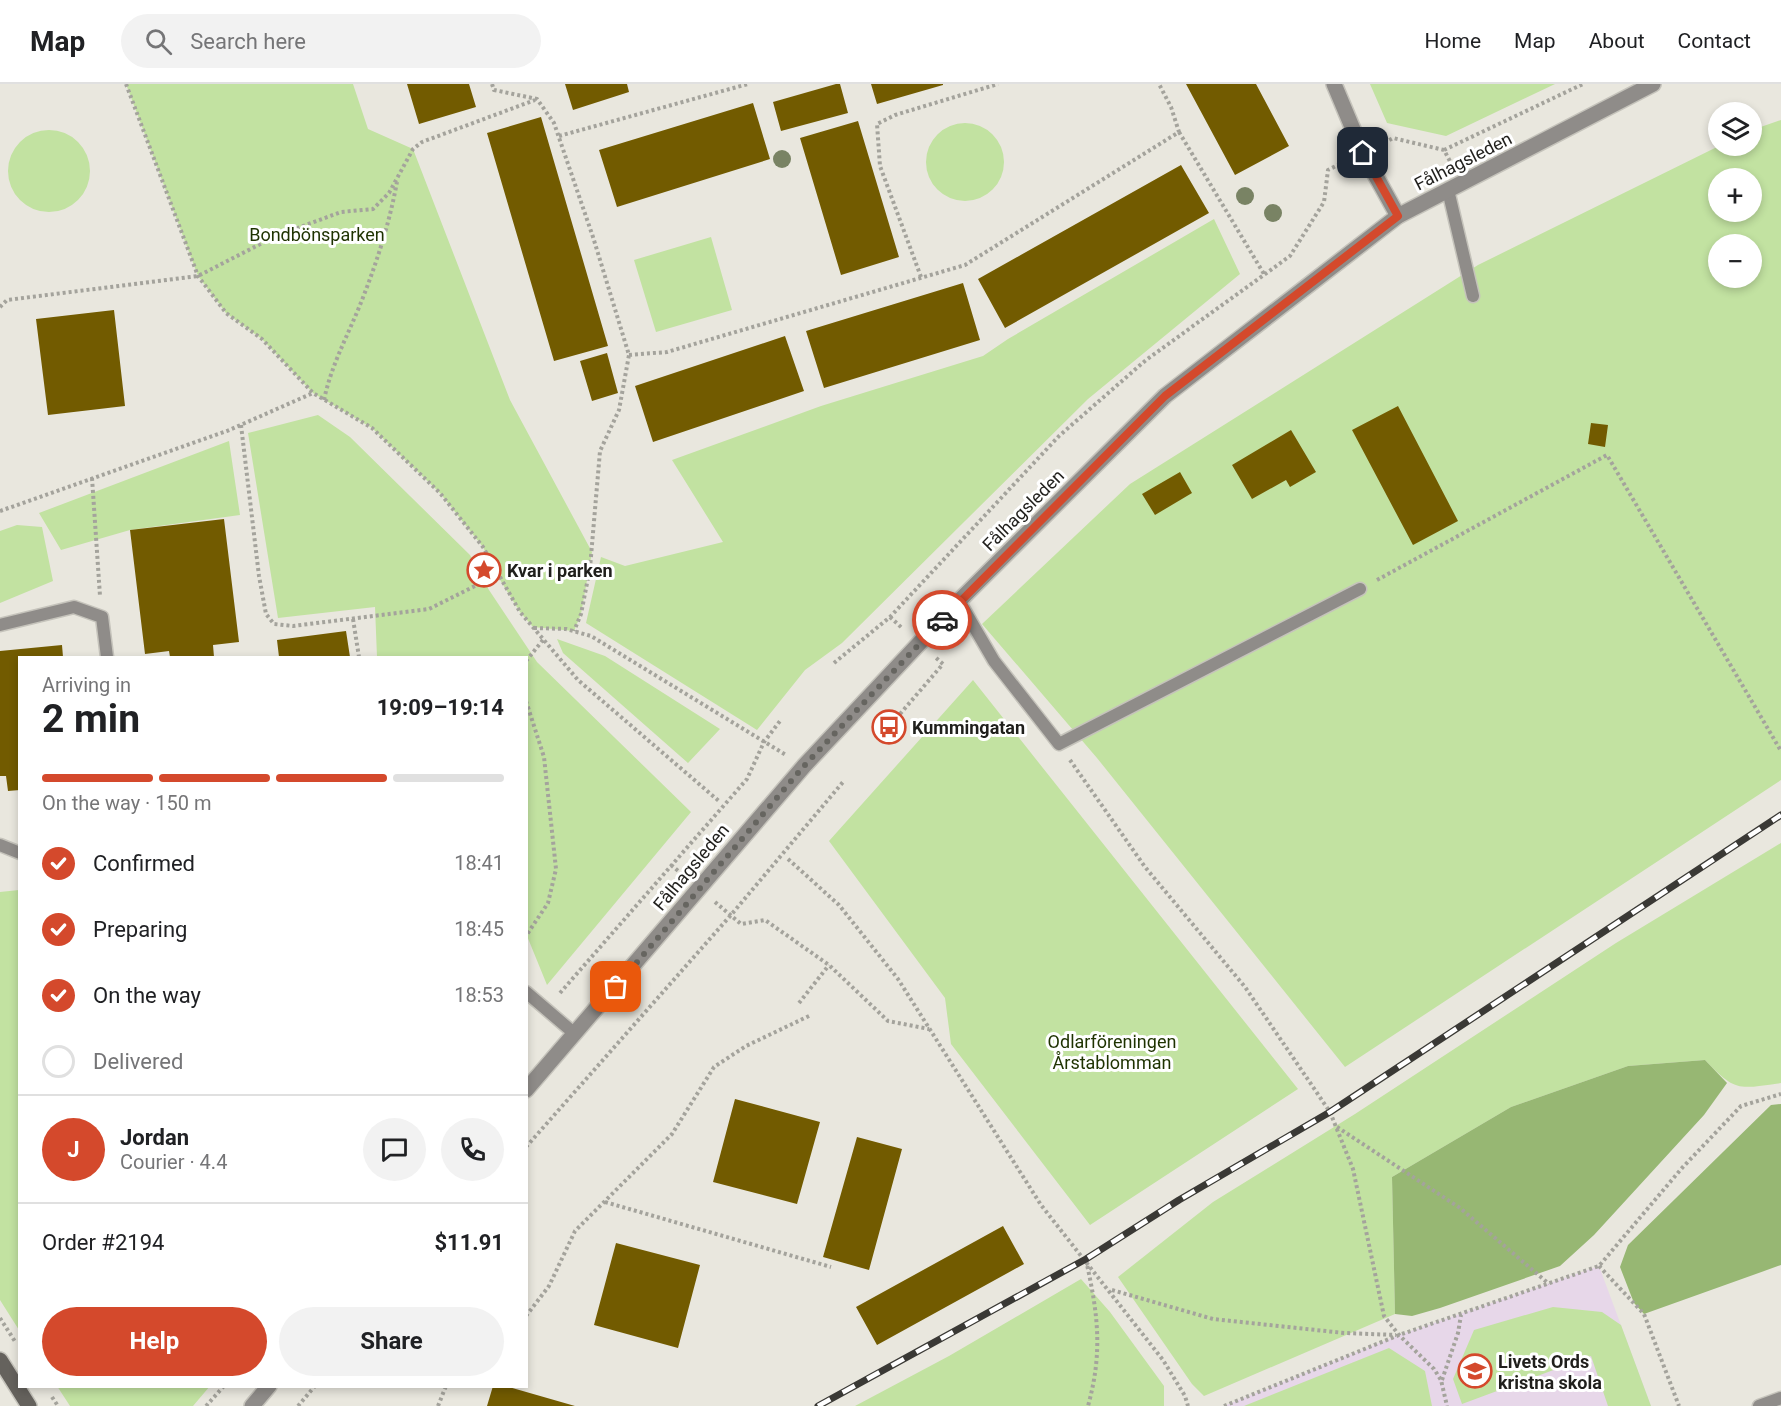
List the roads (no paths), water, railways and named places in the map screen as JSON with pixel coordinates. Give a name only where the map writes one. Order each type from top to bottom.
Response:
[{"type":"main road","points":[[0,1360],[29,1406]]},
{"type":"street","points":[[1334,84],[1363,153],[1398,216]]},
{"type":"street","name":"Fålhagsleden","points":[[528,1088],[804,766],[959,601],[1165,396],[1398,216],[1653,84]]},
{"type":"street","points":[[252,1406],[267,1388]]},
{"type":"lane","points":[[1454,187],[1473,296]]},
{"type":"lane","points":[[959,601],[993,661],[1059,744],[1360,589]]},
{"type":"lane","points":[[0,625],[74,607],[102,617],[107,656]]},
{"type":"lane","points":[[0,845],[18,853]]},
{"type":"lane","points":[[528,994],[575,1034]]},
{"type":"lane","points":[[1758,1406],[1781,1398]]},
{"type":"railway","points":[[818,1406],[1086,1259],[1179,1200],[1330,1112],[1781,815]]},
{"type":"place","name":"Kvar i parken","points":[[484,570]]},
{"type":"place","name":"Kummingatan","points":[[889,727]]},
{"type":"place","name":"Livets Ords kristna skola","points":[[1475,1371]]},
{"type":"park label","name":"Bondbönsparken","points":[[317,234]]},
{"type":"park label","name":"Odlarföreningen Årstablomman","points":[[1112,1051]]}]
